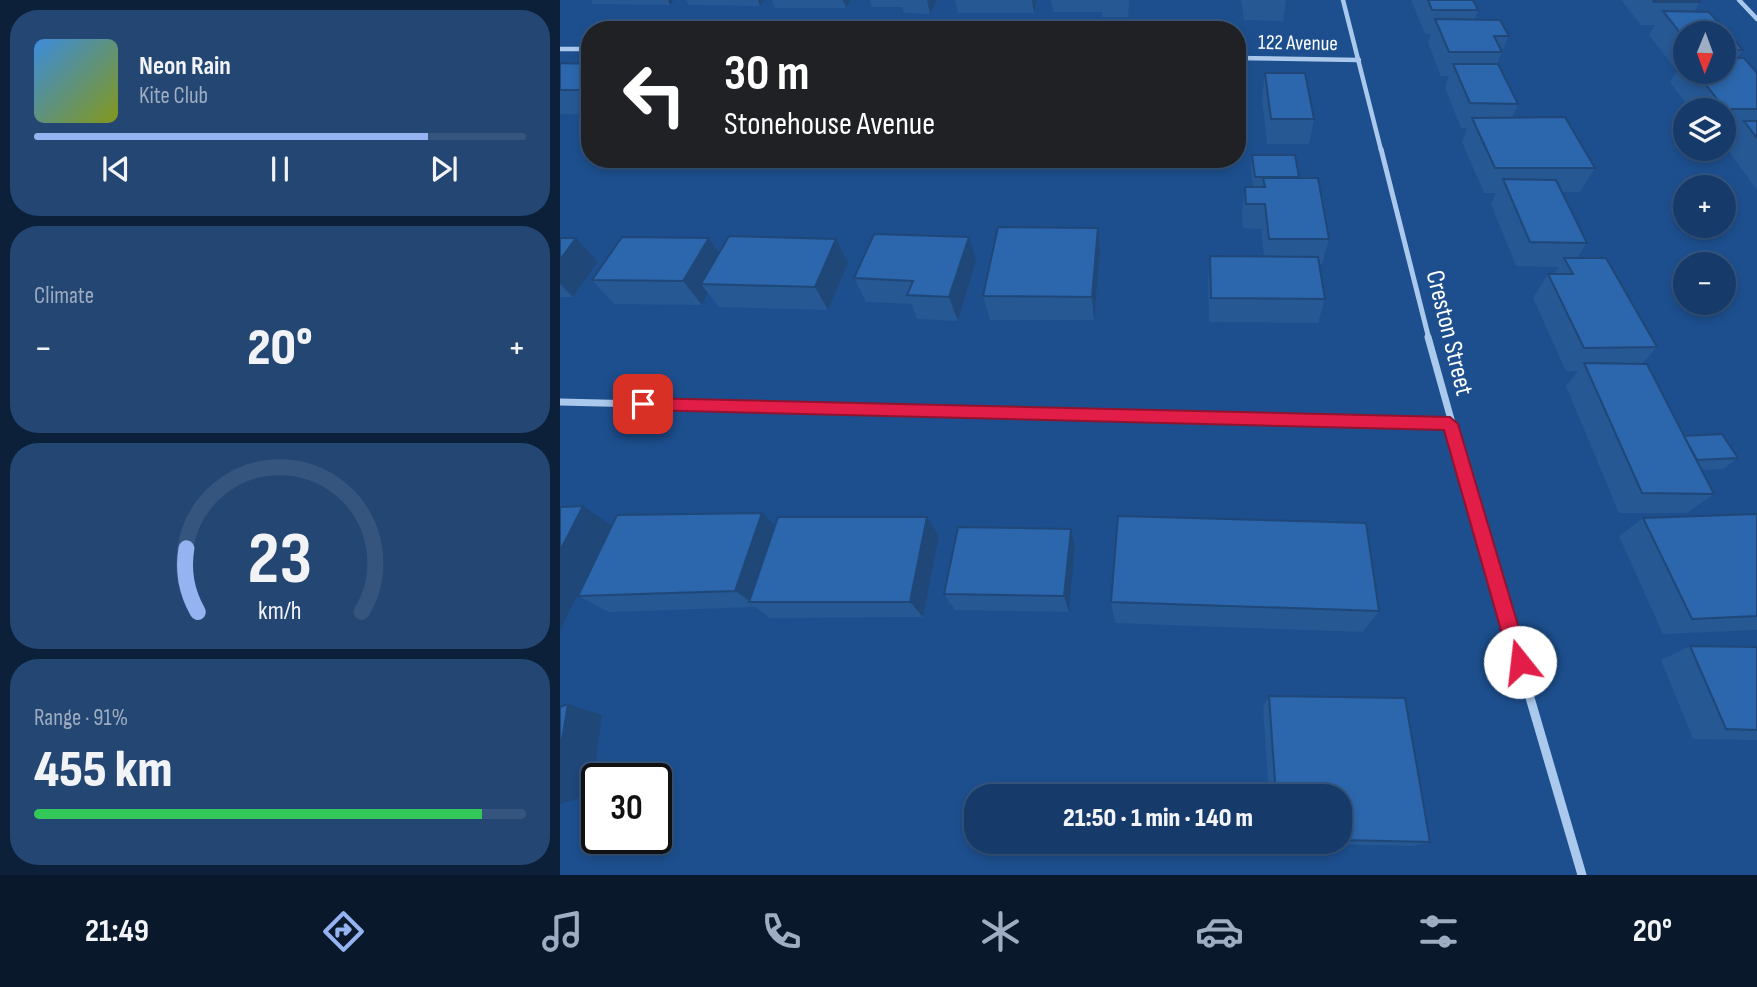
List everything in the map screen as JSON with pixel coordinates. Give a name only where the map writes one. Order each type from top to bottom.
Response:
[{"type":"street","name":"Creston Street","points":[[1342,0],[1450,424],[1582,875]]},
{"type":"street","points":[[1739,0],[1757,19]]},
{"type":"street","points":[[560,49],[581,49]]},
{"type":"street","name":"122 Avenue","points":[[1246,58],[1359,60]]},
{"type":"street","points":[[560,402],[1450,424]]},
{"type":"building","points":[[1428,0],[1473,0],[1478,10],[1432,10]]},
{"type":"building","points":[[1653,0],[1699,0],[1700,2],[1654,2]]},
{"type":"building","points":[[1663,11],[1709,12],[1717,21],[1673,21],[1673,24]]},
{"type":"building","points":[[1435,19],[1500,20],[1509,36],[1494,36],[1502,52],[1449,52]]},
{"type":"building","points":[[1736,58],[1744,58],[1757,73],[1757,109],[1736,109],[1736,98],[1716,98],[1705,84],[1736,84]]},
{"type":"building","points":[[560,63],[581,64],[581,90],[560,90]]},
{"type":"building","points":[[1453,64],[1498,64],[1518,104],[1470,103]]},
{"type":"building","points":[[1265,73],[1305,73],[1314,119],[1271,119]]},
{"type":"building","points":[[1565,117],[1595,168],[1495,168],[1472,118]]},
{"type":"building","points":[[1744,121],[1757,121],[1757,138]]},
{"type":"building","points":[[1252,155],[1295,155],[1299,177],[1255,177]]},
{"type":"building","points":[[1263,178],[1318,178],[1329,239],[1269,239],[1265,204],[1246,204],[1245,187],[1265,187]]},
{"type":"building","points":[[1503,179],[1556,180],[1587,243],[1530,242]]},
{"type":"building","points":[[998,227],[1098,228],[1092,297],[983,296]]},
{"type":"building","points":[[874,234],[969,237],[949,297],[907,295],[913,281],[854,278]]},
{"type":"building","points":[[729,236],[836,239],[815,287],[701,284]]},
{"type":"building","points":[[622,237],[709,238],[683,281],[592,280]]},
{"type":"building","points":[[560,238],[576,238],[560,260]]},
{"type":"building","points":[[1210,256],[1318,257],[1325,299],[1211,298]]},
{"type":"building","points":[[1564,258],[1606,258],[1657,347],[1584,348],[1548,274],[1573,274]]},
{"type":"building","points":[[1584,363],[1647,364],[1714,494],[1642,493]]},
{"type":"building","points":[[1722,434],[1738,458],[1697,460],[1684,436]]},
{"type":"building","points":[[583,506],[560,551],[560,507]]},
{"type":"building","points":[[762,513],[735,591],[578,596],[617,515]]},
{"type":"building","points":[[1757,514],[1757,616],[1692,619],[1643,518]]},
{"type":"building","points":[[1118,516],[1366,523],[1379,611],[1111,602]]},
{"type":"building","points":[[778,517],[927,517],[910,602],[749,602]]},
{"type":"building","points":[[958,527],[1071,529],[1064,596],[944,594]]},
{"type":"building","points":[[1690,646],[1757,647],[1757,730],[1726,729]]},
{"type":"building","points":[[1269,696],[1405,698],[1430,842],[1352,840],[1352,784],[1275,784]]},
{"type":"building","points":[[568,704],[560,752],[560,707]]},
{"type":"route","points":[[643,404],[1450,424],[1520,662]]}]
